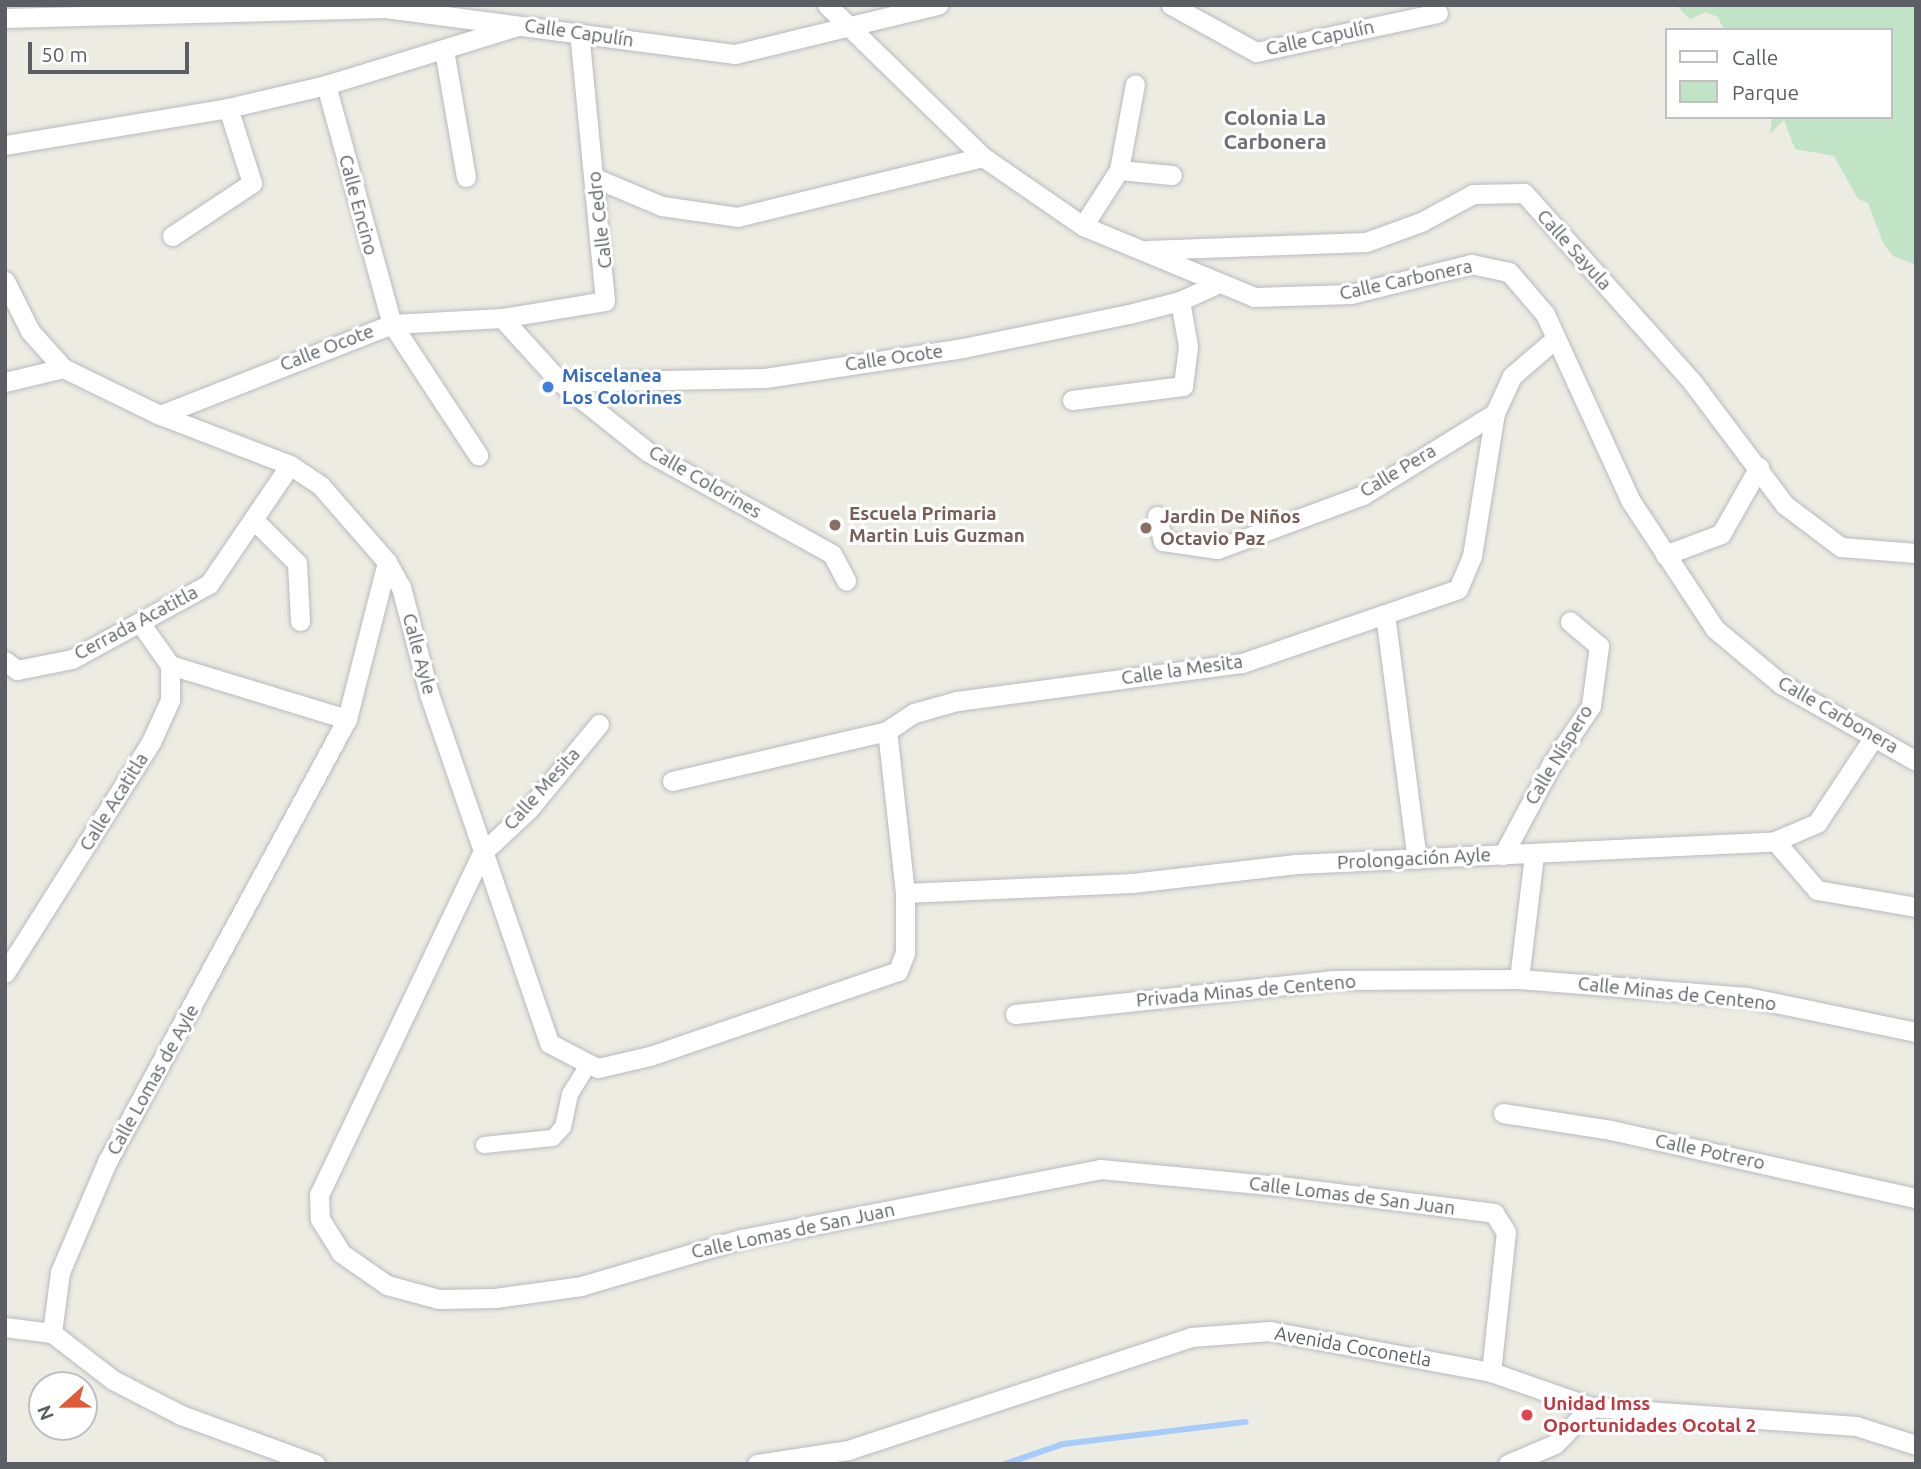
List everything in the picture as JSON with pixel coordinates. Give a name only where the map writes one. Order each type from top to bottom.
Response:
[{"type":"street","name":"Calle Carbonera","points":[[827,5],[983,157],[1083,226],[1134,250],[1254,297],[1300,299],[1489,264],[1528,290],[1555,339],[1597,436],[1665,555],[1715,629],[1781,684],[1916,761]]},
{"type":"street","name":"Calle Capulín","points":[[5,18],[385,6],[735,54],[938,5]]},
{"type":"street","name":"Calle Capulín","points":[[1171,5],[1256,52],[1438,13]]},
{"type":"street","points":[[5,145],[228,108],[326,85],[521,26]]},
{"type":"street","name":"Calle Cedro","points":[[502,317],[605,301],[579,33]]},
{"type":"street","points":[[444,50],[467,177]]},
{"type":"street","points":[[1083,226],[1119,170],[1135,84]]},
{"type":"street","name":"Calle Encino","points":[[326,85],[392,324],[478,456]]},
{"type":"street","points":[[172,236],[252,183],[228,108]]},
{"type":"street","points":[[595,178],[662,206],[737,216],[983,157]]},
{"type":"street","points":[[1119,170],[1172,175]]},
{"type":"street","name":"Calle Sayula","points":[[1134,250],[1217,251],[1366,242],[1421,222],[1474,194],[1524,193],[1693,383],[1786,505],[1841,547],[1916,553]]},
{"type":"street","name":"Calle Ayle","points":[[5,281],[30,331],[63,368],[160,415],[290,465],[321,486],[387,562],[401,587],[429,694],[549,1043],[589,1064]]},
{"type":"street","name":"Calle Ocote","points":[[560,382],[765,378],[963,348],[1180,301],[1219,283]]},
{"type":"street","points":[[1072,400],[1183,386],[1188,346],[1180,301]]},
{"type":"street","name":"Calle Ocote","points":[[160,415],[392,324],[502,317]]},
{"type":"street","name":"Calle Colorines","points":[[502,317],[560,382],[648,452],[832,554],[846,580]]},
{"type":"street","name":"Calle la Mesita","points":[[671,780],[887,731],[914,713],[957,701],[1242,663],[1444,595],[1465,577],[1495,413],[1512,376],[1555,339]]},
{"type":"street","points":[[5,382],[63,368]]},
{"type":"street","name":"Calle Pera","points":[[1157,516],[1163,541],[1217,549],[1363,495],[1495,413]]},
{"type":"street","name":"Cerrada Acatitla","points":[[5,661],[17,670],[72,659],[141,624],[209,584],[256,522],[290,465]]},
{"type":"street","points":[[1665,555],[1721,534],[1759,467]]},
{"type":"street","points":[[256,522],[297,563],[300,621]]},
{"type":"street","name":"Calle Lomas de Ayle","points":[[52,1334],[60,1272],[107,1162],[347,719],[387,562]]},
{"type":"street","points":[[1385,614],[1417,859]]},
{"type":"street","name":"Calle Níspero","points":[[1503,855],[1550,765],[1591,706],[1599,646],[1570,622]]},
{"type":"street","points":[[141,624],[170,665],[347,719]]},
{"type":"street","name":"Calle Acatitla","points":[[5,973],[151,742],[170,700],[170,665]]},
{"type":"street","name":"Calle Mesita","points":[[482,853],[528,809],[599,724]]},
{"type":"street","points":[[484,1145],[553,1138],[564,1127],[570,1094],[589,1064],[598,1068],[650,1056],[898,971],[905,953],[905,893],[887,731]]},
{"type":"street","name":"Prolongación Ayle","points":[[905,893],[1132,883],[1296,864],[1534,855],[1775,841],[1817,823],[1874,737]]},
{"type":"street","points":[[1775,841],[1817,890],[1916,907]]},
{"type":"street","name":"Calle Lomas de San Juan","points":[[482,853],[319,1194],[320,1219],[341,1253],[387,1285],[439,1298],[495,1298],[581,1286],[741,1239],[1100,1168],[1494,1213],[1506,1232],[1491,1372]]},
{"type":"street","points":[[1519,978],[1534,855]]},
{"type":"street","name":"Privada Minas de Centeno","points":[[1016,1014],[1332,980],[1519,978]]},
{"type":"street","name":"Calle Minas de Centeno","points":[[1519,978],[1747,997],[1916,1032]]},
{"type":"street","name":"Calle Potrero","points":[[1503,1113],[1611,1130],[1916,1198]]},
{"type":"street","points":[[5,1327],[52,1334],[113,1380],[181,1415],[315,1464]]},
{"type":"street","name":"Avenida Coconetla","points":[[757,1464],[848,1450],[1191,1337],[1270,1331],[1491,1372],[1591,1407],[1856,1426],[1916,1445]]},
{"type":"street","points":[[1508,1464],[1555,1444],[1591,1407]]},
{"type":"green space","points":[[1676,5],[1916,5],[1916,265],[1893,256],[1883,243],[1868,203],[1858,199],[1834,156],[1795,149],[1784,120],[1770,134],[1772,119],[1893,119],[1893,28],[1723,28],[1718,17],[1706,12],[1690,19]]},
{"type":"waterway","points":[[1005,1464],[1063,1444],[1246,1422]]},
{"type":"place","name":"Miscelanea Los Colorines","points":[[548,387]]},
{"type":"place","name":"Escuela Primaria Martin Luis Guzman","points":[[835,525]]},
{"type":"place","name":"Jardin De Niños Octavio Paz","points":[[1146,528]]},
{"type":"place","name":"Unidad Imss Oportunidades Ocotal 2","points":[[1527,1415]]},
{"type":"district","name":"Colonia La Carbonera","points":[[1275,129]]}]
